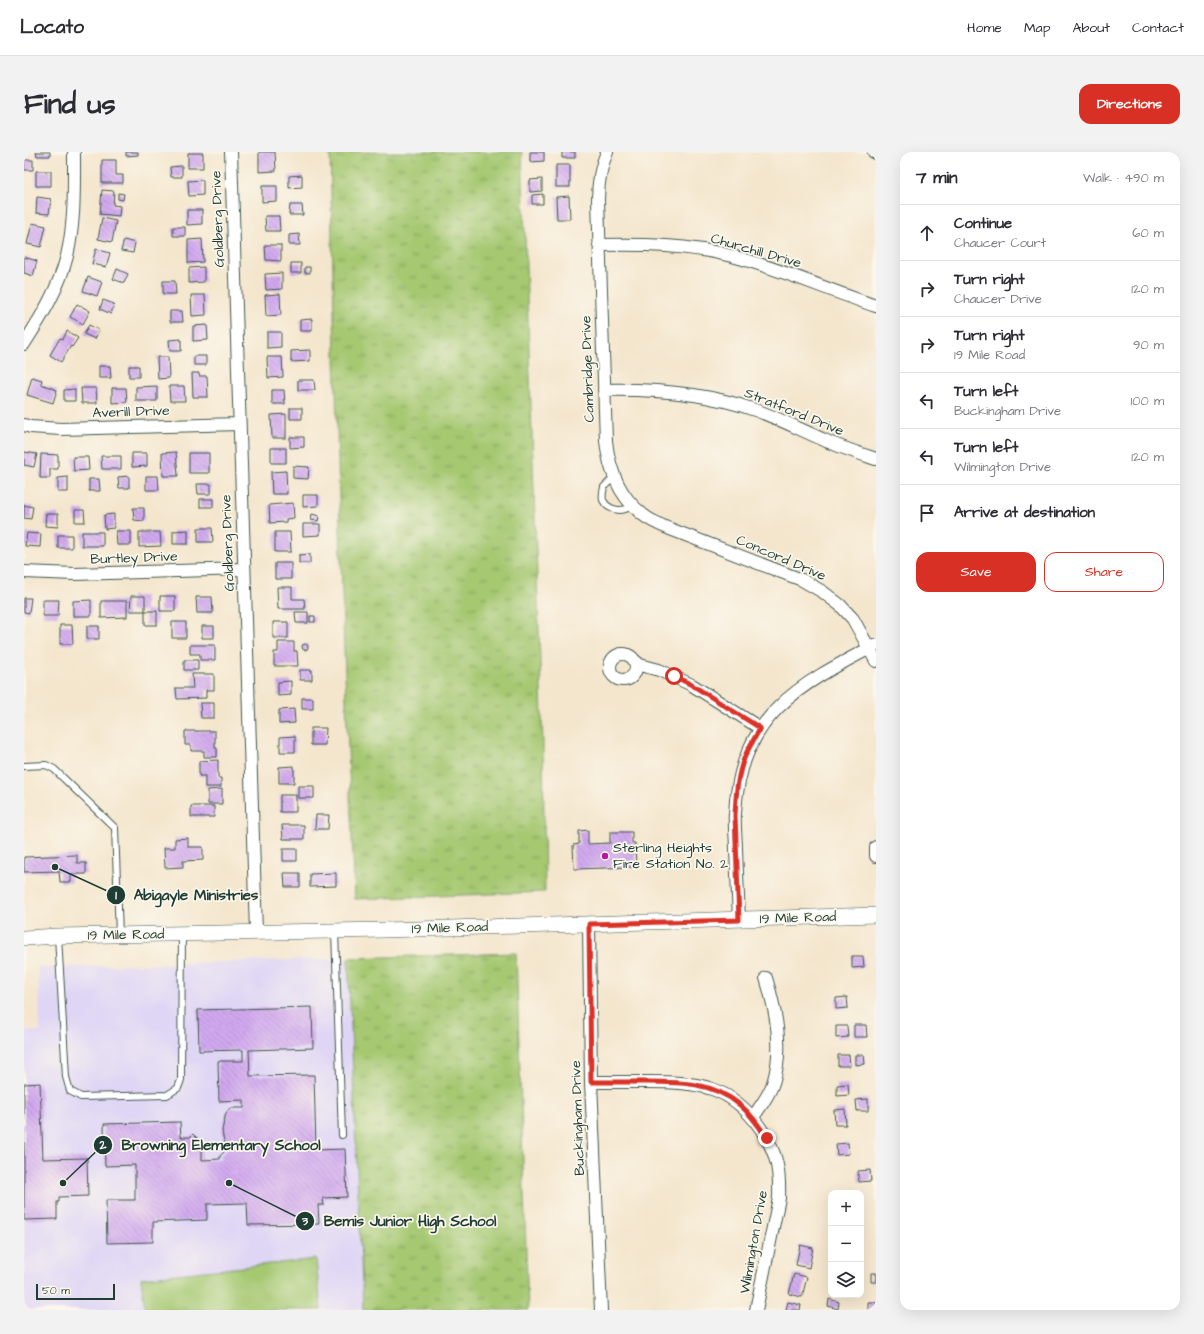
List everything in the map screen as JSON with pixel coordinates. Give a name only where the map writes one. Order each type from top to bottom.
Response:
[{"type":"street","points":[[24,344],[44,314],[67,256],[74,202],[74,152]]},
{"type":"street","name":"Goldberg Drive","points":[[231,152],[256,932]]},
{"type":"street","name":"Cambridge Drive","points":[[607,152],[603,161],[599,179],[598,200],[606,441],[610,466],[619,487],[632,505],[642,515],[654,522],[697,540]]},
{"type":"street","name":"Churchill Drive","points":[[600,245],[660,245],[732,256],[772,268],[876,306]]},
{"type":"street","name":"Stratford Drive","points":[[604,390],[659,391],[694,395],[726,402],[754,410],[823,440],[876,459]]},
{"type":"street","name":"Averill Drive","points":[[24,425],[31,427],[61,429],[239,424]]},
{"type":"street","name":"Concord Drive","points":[[697,540],[802,580],[823,592],[840,605],[853,619],[873,647],[876,661]]},
{"type":"street","name":"Burtley Drive","points":[[24,572],[75,574],[244,569]]},
{"type":"street","points":[[739,920],[735,815],[736,799],[745,756],[760,728],[779,706],[799,689],[826,672],[873,647]]},
{"type":"street","points":[[648,668],[640,671],[630,679],[621,680],[613,676],[610,668],[612,660],[619,655],[627,655],[640,665],[659,670],[692,685],[760,728]]},
{"type":"street","points":[[633,676],[636,668],[634,660]]},
{"type":"street","points":[[876,847],[876,856]]},
{"type":"street","name":"19 Mile Road","points":[[24,938],[58,936],[335,931],[876,915]]},
{"type":"street","name":"Buckingham Drive","points":[[589,924],[591,1082],[601,1310]]},
{"type":"street","points":[[753,1117],[766,1098],[773,1084],[777,1067],[778,1047],[776,1020],[773,1000],[766,978]]},
{"type":"street","name":"Wilmington Drive","points":[[591,1082],[664,1082],[693,1084],[718,1091],[741,1106],[753,1117],[767,1138],[774,1155],[779,1170],[780,1185],[779,1198],[756,1310]]},
{"type":"lane","points":[[614,477],[604,487],[603,499],[606,504],[610,508],[622,510],[627,509],[632,505]]},
{"type":"lane","points":[[24,766],[46,765],[54,769],[115,828],[119,935]]},
{"type":"lane","points":[[335,931],[342,1135]]},
{"type":"lane","points":[[58,936],[66,1077],[70,1091],[81,1097],[167,1095],[178,1088],[181,1080],[182,934]]},
{"type":"shaded area","points":[[348,958],[363,1310],[24,1310],[24,1031],[40,1031],[38,968]]},
{"type":"green space","points":[[330,152],[522,152],[543,744],[545,892],[355,899],[343,619]]},
{"type":"green space","points":[[516,953],[528,1310],[363,1310],[348,958]]},
{"type":"green space","points":[[316,1259],[321,1310],[145,1310],[141,1278]]},
{"type":"building","points":[[36,152],[50,152],[50,156],[37,156]]},
{"type":"building","points":[[126,152],[138,152],[138,155],[126,156]]},
{"type":"building","points":[[259,152],[275,152],[276,171],[259,172]]},
{"type":"building","points":[[530,152],[544,152],[544,161],[530,162]]},
{"type":"building","points":[[562,152],[575,152],[575,158],[562,158]]},
{"type":"building","points":[[188,153],[203,153],[203,168],[188,168]]},
{"type":"building","points":[[24,160],[33,160],[33,170],[24,170]]},
{"type":"building","points":[[102,160],[116,160],[116,175],[123,175],[123,183],[102,183]]},
{"type":"building","points":[[556,165],[570,165],[570,187],[556,187]]},
{"type":"building","points":[[182,166],[182,177],[171,177],[170,167]]},
{"type":"building","points":[[36,171],[51,171],[51,186],[36,186]]},
{"type":"building","points":[[302,175],[302,187],[289,188],[289,176]]},
{"type":"building","points":[[542,179],[542,191],[530,192],[530,180]]},
{"type":"building","points":[[203,180],[203,195],[189,196],[188,181]]},
{"type":"building","points":[[262,186],[277,186],[277,201],[262,202]]},
{"type":"building","points":[[102,190],[114,191],[113,205],[120,206],[119,216],[100,214]]},
{"type":"building","points":[[118,193],[124,194],[123,200],[118,199]]},
{"type":"building","points":[[543,194],[543,204],[532,204],[532,195]]},
{"type":"building","points":[[569,196],[570,219],[557,219],[556,197]]},
{"type":"building","points":[[37,197],[51,199],[49,214],[36,213]]},
{"type":"building","points":[[290,205],[302,205],[303,215],[289,215]]},
{"type":"building","points":[[187,210],[202,210],[202,224],[187,225]]},
{"type":"building","points":[[265,216],[279,216],[280,231],[266,231]]},
{"type":"building","points":[[102,218],[116,221],[112,242],[98,239]]},
{"type":"building","points":[[32,223],[46,226],[41,247],[27,244]]},
{"type":"building","points":[[173,227],[185,227],[185,236],[173,236]]},
{"type":"building","points":[[299,234],[300,245],[289,245],[289,235]]},
{"type":"building","points":[[202,239],[203,262],[188,263],[188,240]]},
{"type":"building","points":[[124,240],[135,243],[133,253],[121,251]]},
{"type":"building","points":[[265,245],[281,245],[281,261],[266,260]]},
{"type":"building","points":[[96,249],[110,253],[106,267],[92,264]]},
{"type":"building","points":[[24,257],[37,261],[33,276],[24,273]]},
{"type":"building","points":[[291,263],[301,263],[301,273],[291,273]]},
{"type":"building","points":[[204,267],[204,282],[189,283],[189,268]]},
{"type":"building","points":[[305,267],[310,267],[310,273],[305,273]]},
{"type":"building","points":[[117,269],[128,274],[124,283],[113,279]]},
{"type":"building","points":[[282,273],[282,289],[266,290],[265,274]]},
{"type":"building","points":[[88,277],[102,282],[97,296],[83,291]]},
{"type":"building","points":[[163,281],[175,281],[176,294],[163,294]]},
{"type":"building","points":[[280,294],[281,315],[266,316],[265,295]]},
{"type":"building","points":[[191,295],[205,295],[206,315],[192,316]]},
{"type":"building","points":[[103,300],[114,304],[111,314],[100,309]]},
{"type":"building","points":[[77,304],[90,311],[83,324],[70,317]]},
{"type":"building","points":[[170,311],[182,311],[183,322],[170,322]]},
{"type":"building","points":[[312,319],[312,331],[300,331],[300,320]]},
{"type":"building","points":[[89,325],[99,330],[95,339],[84,334]]},
{"type":"building","points":[[207,325],[208,340],[193,341],[193,326]]},
{"type":"building","points":[[67,331],[78,338],[61,362],[50,355],[60,338],[63,339]]},
{"type":"building","points":[[267,332],[281,332],[281,347],[267,348]]},
{"type":"building","points":[[181,339],[181,351],[170,351],[169,340]]},
{"type":"building","points":[[310,350],[310,361],[291,362],[291,351]]},
{"type":"building","points":[[194,356],[206,356],[206,365],[194,365]]},
{"type":"building","points":[[157,357],[168,357],[169,378],[158,379]]},
{"type":"building","points":[[267,357],[282,357],[283,377],[268,378]]},
{"type":"building","points":[[99,366],[110,366],[111,378],[99,378]]},
{"type":"building","points":[[129,366],[139,366],[139,377],[129,377]]},
{"type":"building","points":[[192,373],[199,373],[199,376],[207,376],[208,397],[193,397]]},
{"type":"building","points":[[32,377],[42,380],[41,384],[57,390],[53,403],[27,395]]},
{"type":"building","points":[[298,380],[314,380],[315,390],[298,390]]},
{"type":"building","points":[[157,386],[157,401],[136,401],[136,387]]},
{"type":"building","points":[[169,386],[184,386],[185,401],[170,401]]},
{"type":"building","points":[[81,388],[96,388],[97,403],[82,403]]},
{"type":"building","points":[[112,388],[126,388],[127,402],[112,403]]},
{"type":"building","points":[[75,389],[75,401],[64,401],[64,390]]},
{"type":"building","points":[[272,390],[284,390],[285,404],[272,404]]},
{"type":"building","points":[[290,408],[302,408],[302,419],[290,419]]},
{"type":"building","points":[[286,414],[286,438],[272,438],[271,415]]},
{"type":"building","points":[[290,437],[304,437],[304,447],[290,448]]},
{"type":"building","points":[[271,448],[286,448],[286,463],[271,463]]},
{"type":"building","points":[[24,452],[37,454],[34,467],[24,465]]},
{"type":"building","points":[[176,452],[178,476],[163,476],[162,453]]},
{"type":"building","points":[[132,453],[147,453],[147,466],[132,467]]},
{"type":"building","points":[[189,453],[209,453],[209,473],[189,473]]},
{"type":"building","points":[[41,454],[58,455],[58,469],[50,469],[50,478],[40,478]]},
{"type":"building","points":[[101,456],[121,456],[121,469],[102,469]]},
{"type":"building","points":[[73,457],[88,457],[89,470],[74,471]]},
{"type":"building","points":[[293,466],[309,467],[308,479],[293,478]]},
{"type":"building","points":[[286,471],[287,494],[272,494],[271,472]]},
{"type":"building","points":[[129,476],[129,488],[119,488],[118,477]]},
{"type":"building","points":[[146,476],[158,476],[159,490],[146,490]]},
{"type":"building","points":[[68,477],[68,492],[58,492],[58,478]]},
{"type":"building","points":[[89,479],[99,479],[100,491],[89,491]]},
{"type":"building","points":[[197,484],[211,484],[211,494],[198,494]]},
{"type":"building","points":[[303,495],[318,495],[318,506],[303,507]]},
{"type":"building","points":[[200,499],[213,499],[213,507],[200,507]]},
{"type":"building","points":[[293,503],[294,518],[286,519],[286,522],[270,523],[269,505]]},
{"type":"building","points":[[24,505],[33,507],[31,519],[24,518]]},
{"type":"building","points":[[133,508],[144,508],[144,521],[134,520]]},
{"type":"building","points":[[75,510],[84,510],[85,522],[75,522]]},
{"type":"building","points":[[46,514],[58,514],[58,527],[45,526]]},
{"type":"building","points":[[114,514],[114,528],[105,529],[104,515]]},
{"type":"building","points":[[312,514],[319,516],[318,521],[311,520]]},
{"type":"building","points":[[303,524],[320,524],[320,535],[303,536]]},
{"type":"building","points":[[198,528],[212,528],[213,542],[198,542]]},
{"type":"building","points":[[188,530],[188,544],[173,544],[173,531]]},
{"type":"building","points":[[116,531],[131,531],[131,545],[117,545]]},
{"type":"building","points":[[82,532],[103,532],[103,546],[82,546]]},
{"type":"building","points":[[139,532],[160,532],[161,546],[139,547]]},
{"type":"building","points":[[275,532],[290,532],[291,552],[275,552]]},
{"type":"building","points":[[27,533],[41,534],[40,547],[25,546]]},
{"type":"building","points":[[58,535],[72,535],[72,548],[58,548]]},
{"type":"building","points":[[310,554],[310,563],[299,563],[299,555]]},
{"type":"building","points":[[275,563],[291,563],[291,579],[275,579]]},
{"type":"building","points":[[277,587],[292,587],[292,599],[304,599],[305,609],[278,609]]},
{"type":"building","points":[[131,596],[145,596],[145,611],[130,611]]},
{"type":"building","points":[[160,596],[175,596],[175,611],[160,611]]},
{"type":"building","points":[[196,597],[212,597],[213,613],[197,613]]},
{"type":"building","points":[[24,598],[31,598],[29,613],[24,612]]},
{"type":"building","points":[[43,600],[59,600],[58,616],[43,616]]},
{"type":"building","points":[[91,600],[91,616],[73,616],[73,601]]},
{"type":"building","points":[[101,601],[127,601],[127,617],[101,618]]},
{"type":"building","points":[[145,611],[157,611],[157,625],[145,625]]},
{"type":"building","points":[[295,612],[308,612],[308,623],[296,623]]},
{"type":"building","points":[[310,616],[315,616],[315,622],[310,622]]},
{"type":"building","points":[[172,622],[186,622],[186,638],[172,638]]},
{"type":"building","points":[[273,622],[288,622],[288,638],[273,638]]},
{"type":"building","points":[[60,625],[72,625],[73,644],[60,644]]},
{"type":"building","points":[[87,626],[99,626],[99,639],[87,639]]},
{"type":"building","points":[[202,626],[214,626],[214,638],[202,638]]},
{"type":"building","points":[[278,642],[294,642],[294,651],[297,651],[298,666],[274,666],[274,652],[278,652]]},
{"type":"building","points":[[305,644],[308,647],[305,650],[302,647]]},
{"type":"building","points":[[190,645],[215,645],[215,660],[200,660],[200,654],[190,654]]},
{"type":"building","points":[[184,660],[198,660],[198,670],[184,670]]},
{"type":"building","points":[[300,670],[312,670],[312,680],[300,680]]},
{"type":"building","points":[[192,674],[214,674],[214,690],[206,690],[206,698],[177,699],[176,688],[193,688]]},
{"type":"building","points":[[291,681],[291,695],[278,696],[278,682]]},
{"type":"building","points":[[302,698],[313,698],[313,709],[302,709]]},
{"type":"building","points":[[200,703],[214,703],[214,718],[201,718]]},
{"type":"building","points":[[294,709],[295,723],[279,724],[279,710]]},
{"type":"building","points":[[311,728],[326,728],[325,745],[311,745]]},
{"type":"building","points":[[185,731],[215,731],[215,748],[217,748],[217,757],[204,757],[204,751],[191,751],[191,745],[185,745]]},
{"type":"building","points":[[295,736],[295,752],[280,752],[280,737]]},
{"type":"building","points":[[218,760],[218,778],[221,778],[221,787],[205,787],[205,776],[199,776],[199,761]]},
{"type":"building","points":[[294,766],[294,783],[279,783],[279,767]]},
{"type":"building","points":[[298,786],[314,786],[314,798],[298,798]]},
{"type":"building","points":[[222,789],[222,804],[208,804],[208,790]]},
{"type":"building","points":[[280,795],[296,795],[296,812],[280,812]]},
{"type":"building","points":[[191,806],[214,806],[214,817],[191,817]]},
{"type":"building","points":[[316,815],[329,815],[328,829],[315,829]]},
{"type":"building","points":[[282,825],[304,825],[304,839],[283,839]]},
{"type":"building","name":"Sterling Heights Fire Station No. 2","points":[[588,830],[588,844],[610,843],[610,832],[632,832],[632,843],[635,843],[636,867],[574,869],[573,845],[579,844],[579,831]]},
{"type":"building","points":[[188,838],[188,847],[203,847],[203,860],[183,861],[183,867],[165,868],[164,848],[175,848],[175,839]]},
{"type":"building","points":[[283,849],[297,849],[297,861],[283,861]]},
{"type":"building","points":[[77,855],[77,863],[86,863],[86,874],[71,874],[71,882],[60,882],[59,871],[24,872],[24,857]]},
{"type":"building","points":[[284,873],[300,873],[300,887],[285,887]]},
{"type":"building","points":[[336,873],[336,886],[310,887],[310,874]]},
{"type":"building","points":[[852,956],[863,956],[864,967],[852,968]]},
{"type":"building","points":[[847,997],[848,1008],[836,1009],[836,998]]},
{"type":"building","points":[[312,1007],[313,1048],[249,1050],[250,1076],[314,1075],[316,1150],[345,1149],[347,1197],[323,1198],[324,1205],[318,1205],[319,1224],[248,1225],[247,1203],[207,1204],[207,1220],[153,1222],[153,1242],[107,1243],[106,1200],[135,1200],[135,1165],[105,1166],[104,1124],[180,1122],[181,1137],[190,1137],[193,1134],[204,1145],[202,1147],[202,1160],[220,1159],[220,1156],[227,1149],[222,1130],[226,1113],[230,1108],[244,1108],[244,1100],[219,1101],[218,1061],[243,1061],[243,1050],[199,1051],[198,1010]]},
{"type":"building","points":[[854,1025],[866,1025],[867,1037],[854,1037]]},
{"type":"building","points":[[836,1026],[847,1026],[848,1037],[836,1038]]},
{"type":"building","points":[[838,1055],[849,1055],[850,1066],[838,1066]]},
{"type":"building","points":[[855,1055],[864,1055],[865,1064],[855,1065]]},
{"type":"building","points":[[40,1083],[43,1159],[87,1158],[88,1196],[59,1197],[59,1202],[57,1202],[57,1219],[24,1220],[24,1084]]},
{"type":"building","points":[[848,1084],[849,1095],[837,1096],[837,1085]]},
{"type":"building","points":[[868,1099],[868,1111],[857,1111],[856,1100]]},
{"type":"building","points":[[845,1109],[846,1125],[835,1125],[834,1110]]},
{"type":"building","points":[[848,1143],[849,1154],[837,1155],[836,1144]]},
{"type":"building","points":[[870,1170],[871,1181],[859,1182],[858,1171]]},
{"type":"building","points":[[800,1245],[813,1248],[809,1268],[796,1265]]},
{"type":"building","points":[[871,1273],[876,1273],[876,1282],[871,1282]]},
{"type":"building","points":[[794,1274],[807,1277],[802,1297],[789,1294]]},
{"type":"building","points":[[829,1299],[839,1302],[838,1309],[828,1306]]},
{"type":"building","points":[[788,1302],[801,1305],[800,1310],[786,1310]]},
{"type":"building","points":[[868,1302],[876,1302],[876,1310],[868,1310]]},
{"type":"place","name":"Sterling Heights Fire Station No. 2","points":[[605,856]]},
{"type":"place","name":"Abigayle Ministries","points":[[55,867]]},
{"type":"place","name":"Browning Elementary School","points":[[63,1183]]},
{"type":"place","name":"Bemis Junior High School","points":[[229,1183]]},
{"type":"route","points":[[674,676],[692,685],[760,728],[745,756],[739,776],[736,799],[735,815],[739,920],[589,924],[591,1082],[664,1082],[705,1086],[732,1098],[753,1117],[767,1138]]}]
